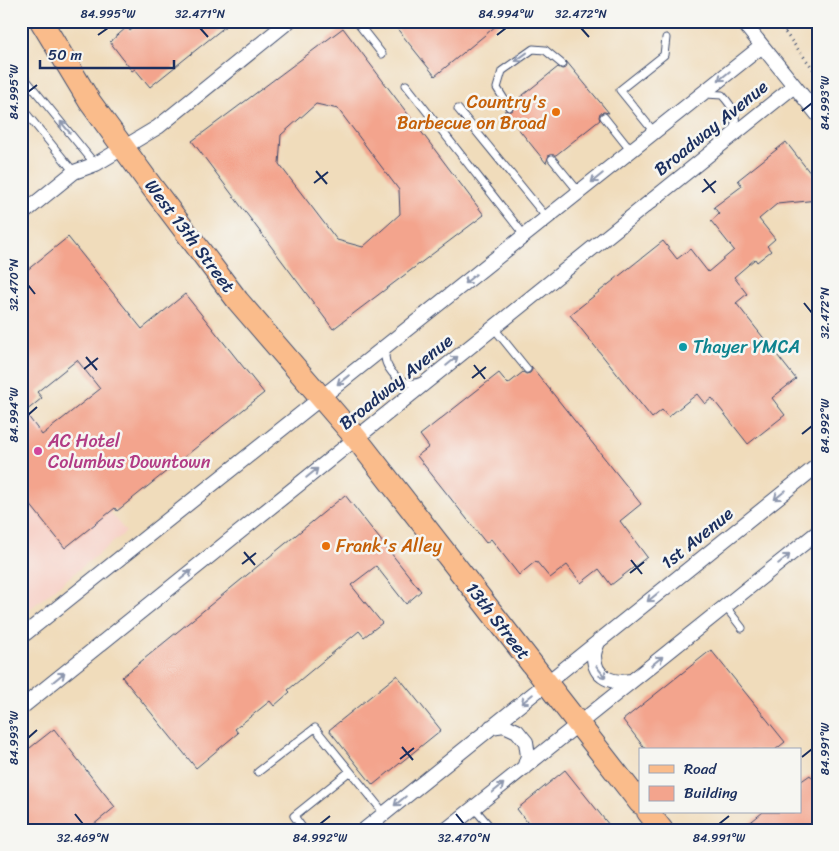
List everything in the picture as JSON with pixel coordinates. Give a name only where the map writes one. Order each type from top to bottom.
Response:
[{"type":"main road","name":"West 13th Street","points":[[41,21],[90,102],[238,301],[356,438]]},
{"type":"main road","name":"13th Street","points":[[356,438],[639,802]]},
{"type":"main road","points":[[650,814],[662,830]]},
{"type":"street","points":[[21,214],[74,172],[96,164],[158,127],[288,21]]},
{"type":"street","points":[[742,21],[818,115]]},
{"type":"street","name":"Broadway Avenue","points":[[21,637],[762,46]]},
{"type":"street","name":"Broadway Avenue","points":[[21,708],[794,86]]},
{"type":"street","name":"1st Avenue","points":[[364,830],[818,465]]},
{"type":"street","points":[[446,830],[818,532]]},
{"type":"street","points":[[599,640],[594,654],[596,667],[605,678],[617,683],[631,681]]},
{"type":"street","points":[[491,727],[504,725],[517,731],[526,742],[528,756],[524,768]]},
{"type":"lane","points":[[356,21],[382,54]]},
{"type":"lane","points":[[654,132],[620,90],[664,55],[666,38]]},
{"type":"lane","points":[[509,107],[497,88],[502,71],[533,49],[545,50],[562,64]]},
{"type":"lane","points":[[23,76],[96,164]]},
{"type":"lane","points":[[406,86],[524,236]]},
{"type":"lane","points":[[701,95],[714,93],[722,95],[734,110],[736,118],[735,127],[726,140]]},
{"type":"lane","points":[[21,107],[74,172]]},
{"type":"lane","points":[[458,109],[546,218]]},
{"type":"lane","points":[[604,117],[631,151]]},
{"type":"lane","points":[[552,159],[579,192]]},
{"type":"lane","points":[[494,327],[527,369]]},
{"type":"lane","points":[[392,341],[385,352],[386,362],[395,376],[405,382],[412,383],[433,377]]},
{"type":"lane","points":[[725,606],[742,628]]},
{"type":"lane","points":[[258,772],[315,728],[384,813]]},
{"type":"lane","points":[[304,830],[294,816],[350,771]]},
{"type":"lane","points":[[474,808],[491,828]]},
{"type":"path","points":[[776,21],[818,75]]},
{"type":"path","points":[[785,32],[800,21]]},
{"type":"path","points":[[813,70],[818,66]]},
{"type":"shaded area","points":[[21,402],[126,532],[21,616]]},
{"type":"building","points":[[142,21],[232,21],[150,87],[135,69],[132,71],[110,42],[127,27],[130,31]]},
{"type":"building","points":[[391,21],[502,21],[435,76]]},
{"type":"building","points":[[343,28],[484,215],[333,329],[192,141]],"holes":[[[316,104],[338,109],[399,190],[400,214],[363,247],[337,240],[279,164],[281,135]]]},
{"type":"building","name":"Country's Barbecue on Broad","points":[[566,61],[609,113],[600,113],[600,120],[556,155],[549,155],[546,163],[504,111],[512,111],[513,103],[558,67],[566,68]]},
{"type":"building","name":"Thayer YMCA","points":[[786,142],[818,183],[818,200],[777,204],[759,219],[775,239],[767,246],[771,251],[757,262],[755,259],[734,277],[747,294],[736,303],[796,379],[772,398],[785,415],[748,444],[712,398],[705,404],[697,394],[668,417],[662,410],[652,418],[570,315],[663,241],[677,259],[690,249],[708,272],[734,250],[711,221],[719,214],[714,207],[742,186],[738,180]]},
{"type":"building","points":[[68,237],[142,329],[185,294],[264,393],[117,511],[115,508],[65,548],[21,493],[21,275]],"holes":[[[77,360],[100,389],[42,435],[25,412],[42,398],[37,392]]]},
{"type":"building","points":[[531,366],[641,504],[620,521],[647,557],[611,585],[599,569],[581,583],[567,565],[550,578],[536,561],[519,575],[491,539],[486,543],[417,456],[429,447],[420,435],[499,373],[508,384],[523,372],[526,374],[530,373],[532,370]]},
{"type":"building","points":[[345,495],[421,591],[406,604],[376,566],[351,585],[382,623],[364,637],[359,631],[288,690],[290,692],[274,706],[270,701],[235,729],[238,733],[196,768],[122,677]]},
{"type":"building","points":[[711,650],[785,742],[778,748],[644,748],[623,720]]},
{"type":"building","points":[[397,675],[441,730],[373,785],[329,730]]},
{"type":"building","points":[[54,729],[115,807],[87,830],[21,830],[21,755]]},
{"type":"building","points":[[565,770],[613,830],[533,830],[517,809]]},
{"type":"building","points":[[810,775],[818,785],[818,830],[741,830],[761,814],[802,814],[802,781]]},
{"type":"place","name":"Country's Barbecue on Broad","points":[[556,112]]},
{"type":"place","name":"Thayer YMCA","points":[[683,347]]},
{"type":"place","name":"AC Hotel Columbus Downtown","points":[[38,451]]},
{"type":"place","name":"Frank's Alley","points":[[326,546]]}]
